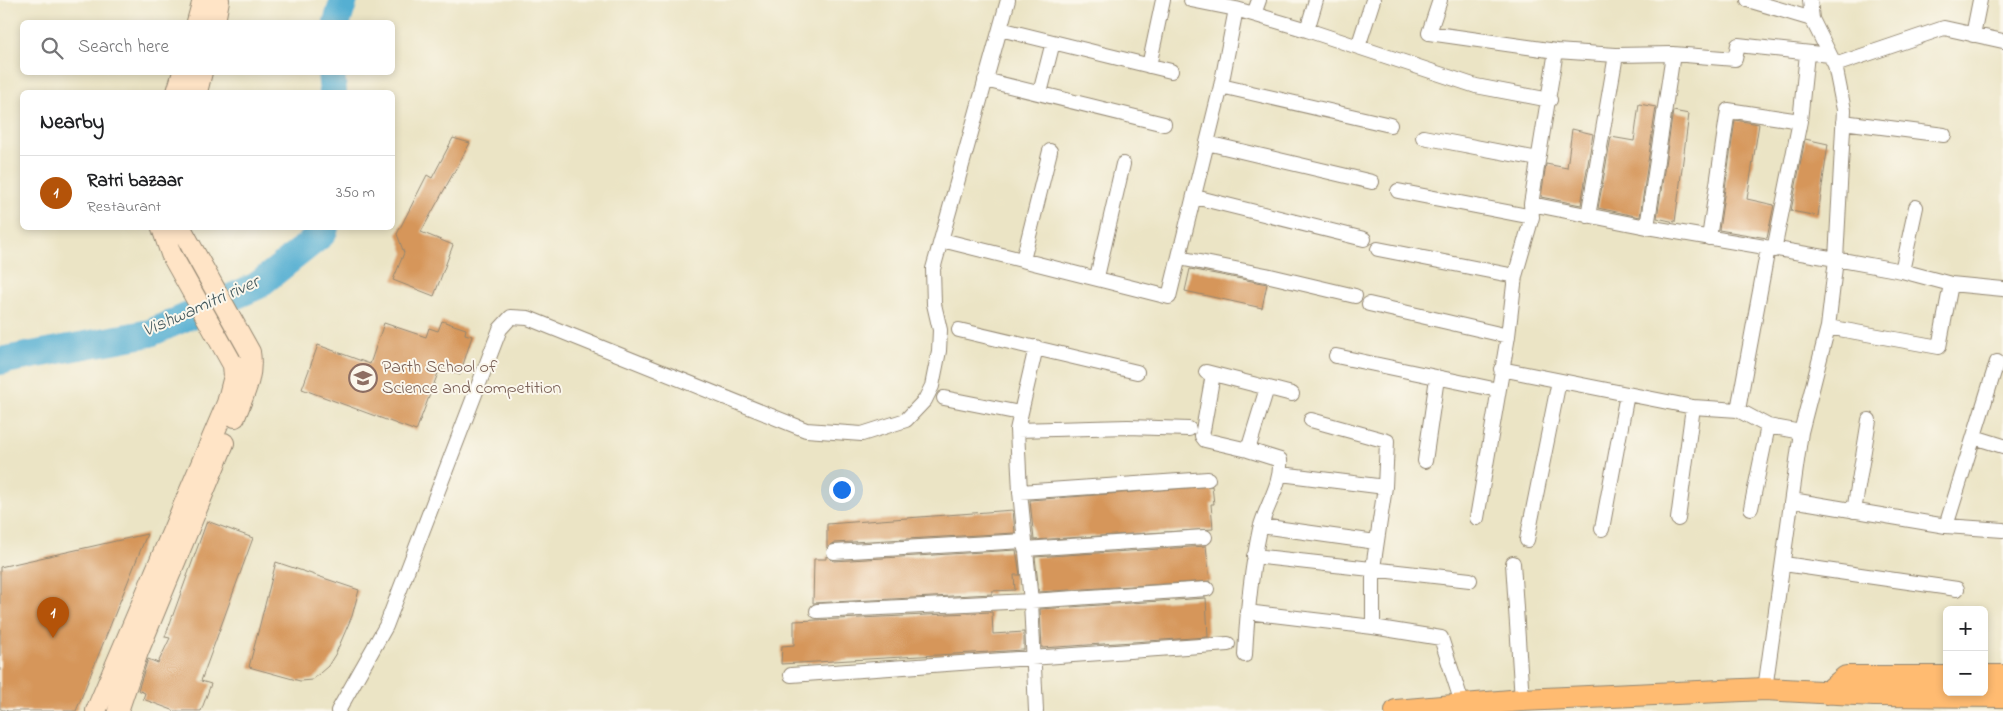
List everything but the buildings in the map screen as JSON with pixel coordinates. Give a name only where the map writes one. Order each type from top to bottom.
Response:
[{"type":"main road","points":[[198,20],[203,0]]},
{"type":"main road","points":[[215,20],[220,0]]},
{"type":"main road","points":[[178,90],[182,75]]},
{"type":"main road","points":[[198,90],[201,75]]},
{"type":"main road","points":[[96,711],[227,403],[234,376],[233,364],[171,254],[175,232]]},
{"type":"main road","points":[[118,711],[138,652],[250,382],[252,364],[250,352],[175,232]]},
{"type":"main road","points":[[1827,693],[1846,677],[1943,676]]},
{"type":"main road","points":[[1988,676],[2003,676]]},
{"type":"main road","points":[[1396,711],[1522,700],[1765,690],[1874,695],[2003,696]]},
{"type":"street","points":[[338,711],[386,626],[500,329],[506,320],[518,316],[528,318],[806,430],[862,434],[906,420],[925,400],[932,386],[939,351],[940,330],[934,304],[933,269],[1008,0]]},
{"type":"street","points":[[1149,66],[1163,0]]},
{"type":"street","points":[[1191,0],[1254,14],[1476,86],[1550,100]]},
{"type":"street","points":[[1254,14],[1259,0]]},
{"type":"street","points":[[1306,30],[1316,0]]},
{"type":"street","points":[[1358,47],[1373,0]]},
{"type":"street","points":[[1440,0],[1429,33],[1556,51],[1616,55],[1673,54],[1735,59],[1738,45],[1807,54],[1833,60],[1944,28],[2003,41]]},
{"type":"street","points":[[1748,0],[1812,19]]},
{"type":"street","points":[[1765,690],[1801,432],[1828,327],[1836,259],[1844,110],[1833,60],[1812,19],[1810,0]]},
{"type":"street","points":[[1973,34],[1980,0]]},
{"type":"street","points":[[942,240],[1097,277],[1169,297],[1221,86],[1236,9]]},
{"type":"street","points":[[1000,29],[1171,71]]},
{"type":"street","points":[[1040,93],[1053,42]]},
{"type":"street","points":[[1477,518],[1508,336],[1515,276],[1532,211],[1538,159],[1550,100],[1556,51]]},
{"type":"street","points":[[1647,227],[1673,54]]},
{"type":"street","points":[[1738,410],[1771,249],[1800,121],[1807,54]]},
{"type":"street","points":[[1588,216],[1616,55]]},
{"type":"street","points":[[985,80],[1164,124]]},
{"type":"street","points":[[1221,86],[1390,125]]},
{"type":"street","points":[[1710,238],[1728,110],[1800,121]]},
{"type":"street","points":[[1843,122],[1944,135]]},
{"type":"street","points":[[1423,137],[1538,159]]},
{"type":"street","points":[[1207,143],[1372,182]]},
{"type":"street","points":[[1023,260],[1050,151]]},
{"type":"street","points":[[1097,277],[1123,164]]},
{"type":"street","points":[[1398,192],[1532,211],[1588,216],[1902,271],[1952,284],[2003,289]]},
{"type":"street","points":[[1195,197],[1364,239]]},
{"type":"street","points":[[1902,271],[1916,208]]},
{"type":"street","points":[[1378,249],[1515,276]]},
{"type":"street","points":[[1179,258],[1266,275],[1355,296]]},
{"type":"street","points":[[1828,327],[1939,347],[1952,284]]},
{"type":"street","points":[[1369,304],[1508,336]]},
{"type":"street","points":[[959,330],[1137,372]]},
{"type":"street","points":[[1036,347],[1017,430],[1024,545],[1031,601],[1036,711]]},
{"type":"street","points":[[1336,356],[1498,390]]},
{"type":"street","points":[[1946,526],[1997,362]]},
{"type":"street","points":[[1501,369],[1693,407],[1738,410],[1768,426],[1801,432]]},
{"type":"street","points":[[1244,655],[1254,556],[1261,526],[1281,474],[1280,460],[1205,440],[1202,436],[1209,373],[1292,394]]},
{"type":"street","points":[[1425,462],[1437,378]]},
{"type":"street","points":[[1527,540],[1559,381]]},
{"type":"street","points":[[1248,450],[1267,388]]},
{"type":"street","points":[[1602,529],[1627,394]]},
{"type":"street","points":[[944,398],[1020,413]]},
{"type":"street","points":[[1678,519],[1693,407]]},
{"type":"street","points":[[1311,420],[1387,441],[1385,487],[1373,568],[1373,627]]},
{"type":"street","points":[[1854,511],[1869,420]]},
{"type":"street","points":[[1751,508],[1768,426]]},
{"type":"street","points":[[1017,430],[1128,427],[1189,429]]},
{"type":"street","points":[[1974,437],[2003,446]]},
{"type":"street","points":[[1281,474],[1385,487]]},
{"type":"street","points":[[1020,492],[1208,479]]},
{"type":"street","points":[[1792,500],[1946,526],[2003,530]]},
{"type":"street","points":[[1261,526],[1376,542]]},
{"type":"street","points":[[834,552],[1204,537]]},
{"type":"street","points":[[1254,556],[1470,580]]},
{"type":"street","points":[[1513,562],[1522,700]]},
{"type":"street","points":[[1784,564],[1957,589]]},
{"type":"street","points":[[817,611],[1031,601],[1207,590]]},
{"type":"street","points":[[1247,612],[1373,627],[1440,638],[1463,706]]},
{"type":"street","points":[[791,674],[1034,659],[1228,644]]},
{"type":"waterway","name":"Vishwamitri river","points":[[338,20],[344,0]]},
{"type":"waterway","name":"Vishwamitri river","points":[[331,75],[333,90]]},
{"type":"waterway","name":"Vishwamitri river","points":[[0,361],[150,333],[257,286],[322,234],[324,230]]},
{"type":"place","name":"Parth School of Science and competition","points":[[363,378]]},
{"type":"place","name":"Ratri bazaar","points":[[53,638]]}]
